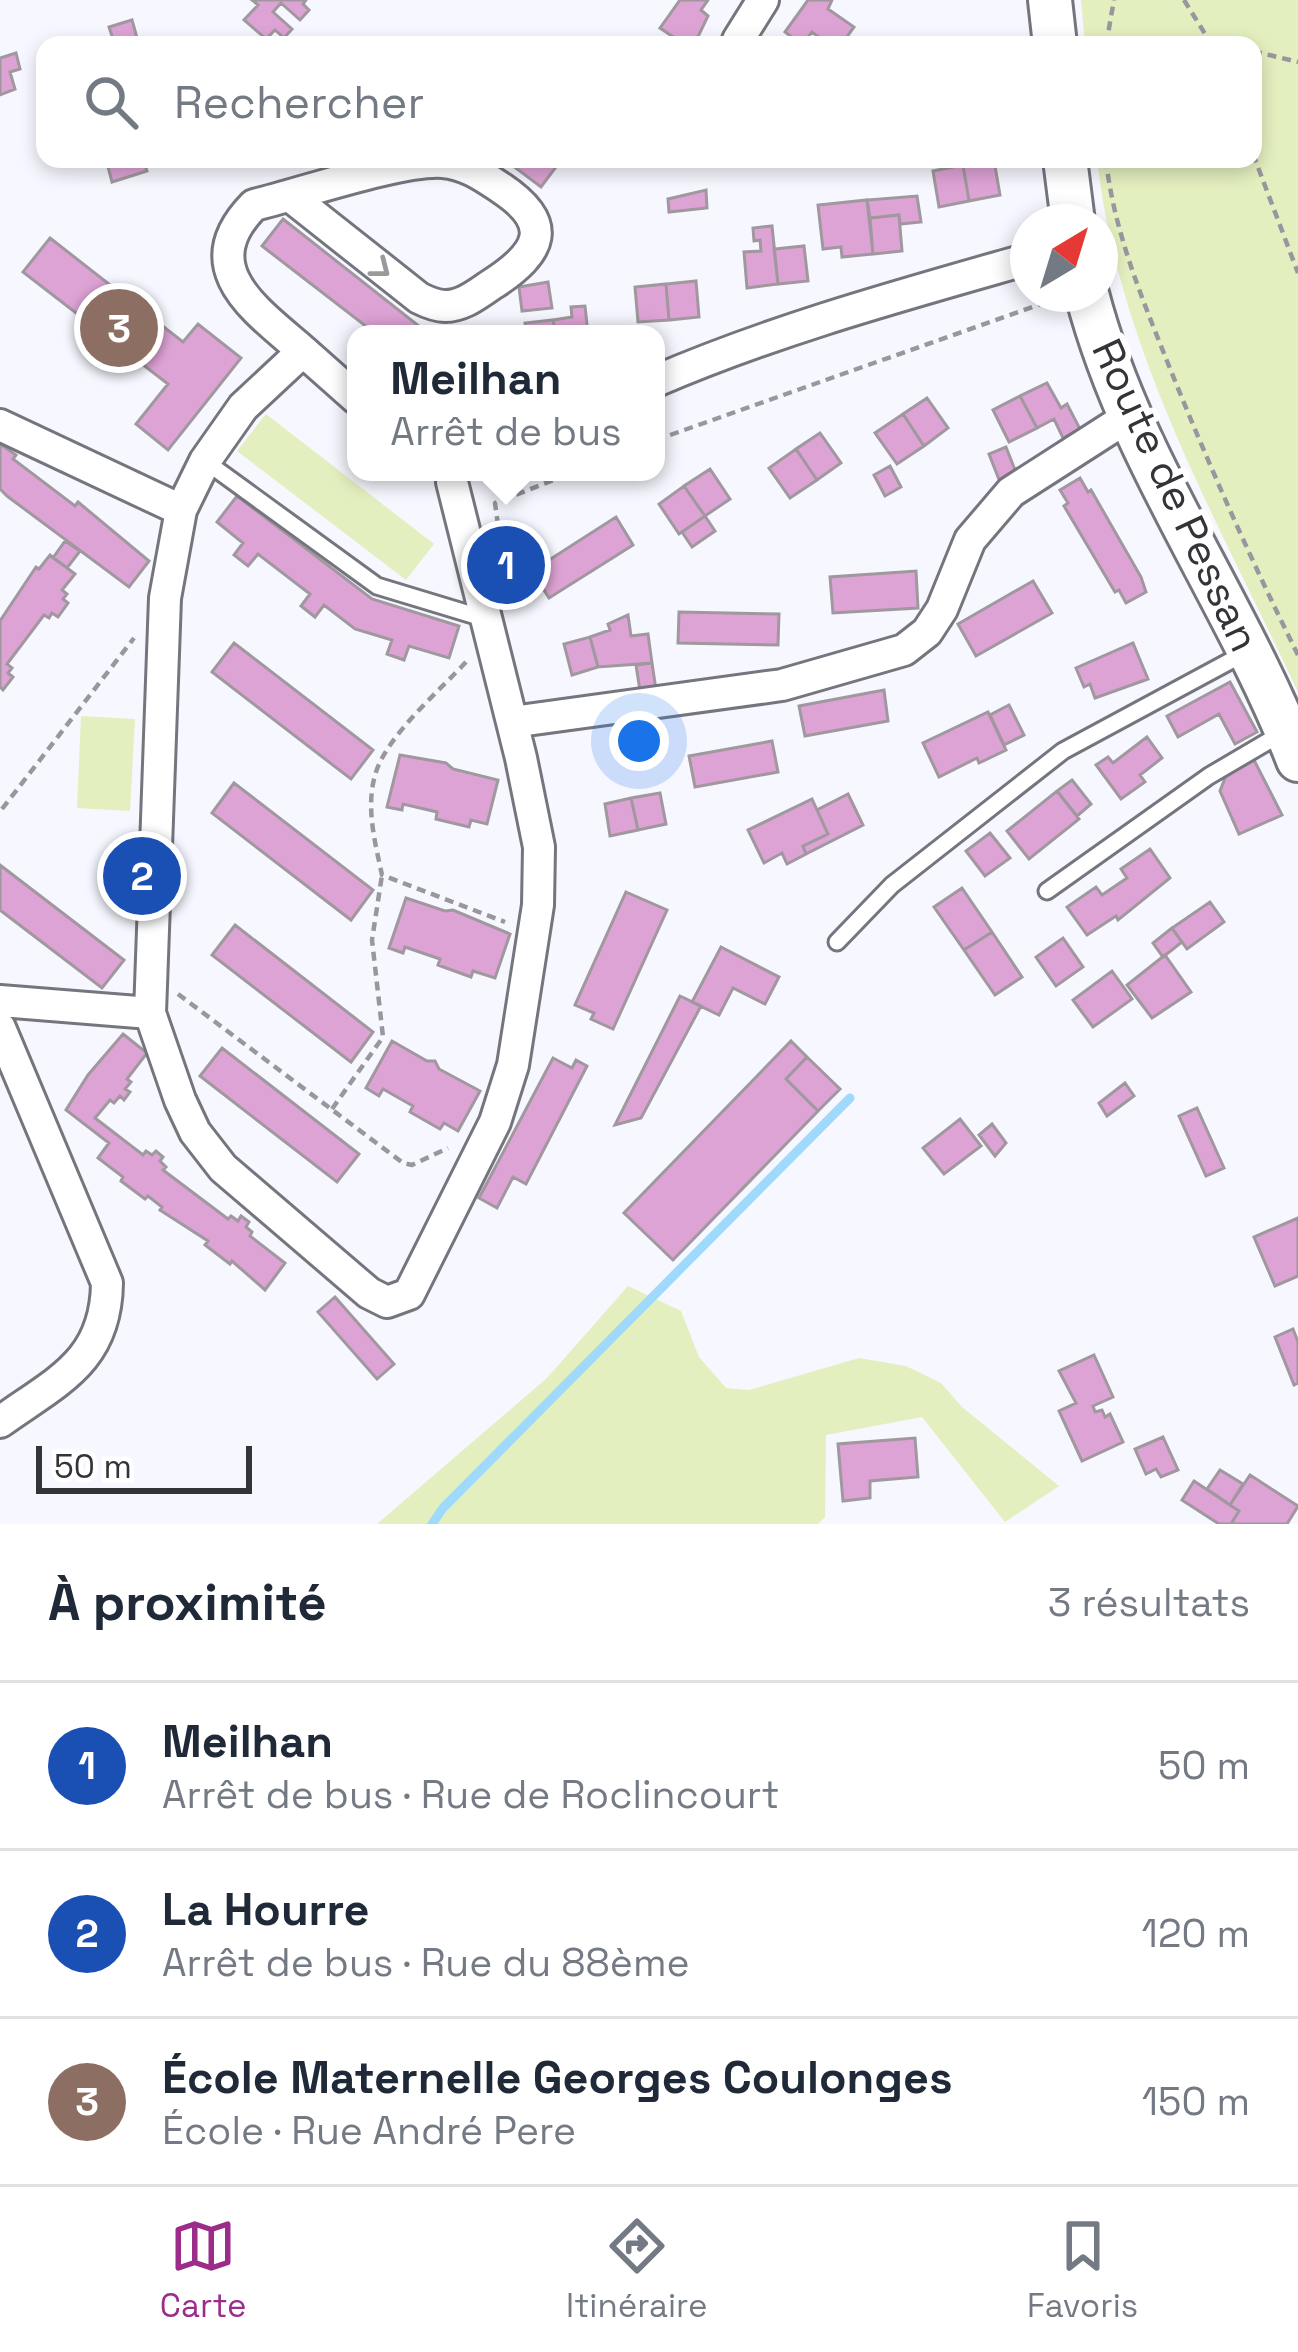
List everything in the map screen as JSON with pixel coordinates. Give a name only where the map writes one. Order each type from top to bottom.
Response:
[{"type":"main road","points":[[1050,0],[1053,36]]},
{"type":"main road","points":[[1066,168],[1071,204]]},
{"type":"main road","name":"Route de Pessan","points":[[1080,312],[1103,347],[1131,415],[1292,746]]},
{"type":"street","points":[[741,36],[763,0]]},
{"type":"street","points":[[347,390],[247,302],[233,283],[230,241],[240,220],[254,206],[400,168]]},
{"type":"street","points":[[290,196],[419,298],[441,307],[462,304],[520,266],[531,254],[537,236],[534,218],[522,202],[468,168]]},
{"type":"street","points":[[665,377],[825,317],[1010,264]]},
{"type":"street","points":[[303,352],[243,407],[206,461],[181,510],[164,598],[150,1013],[187,1116],[223,1168],[369,1293],[387,1302],[400,1300],[417,1280],[495,1122],[513,1065],[534,933],[539,848],[456,481]]},
{"type":"street","points":[[512,722],[782,685],[904,650],[927,632],[942,609],[970,540],[1011,492],[1131,415]]},
{"type":"street","points":[[0,424],[181,510]]},
{"type":"street","points":[[0,1001],[150,1013]]},
{"type":"street","points":[[0,1028],[107,1283],[101,1328],[77,1367],[0,1422]]},
{"type":"lane","points":[[206,461],[377,586],[488,627]]},
{"type":"lane","points":[[837,943],[892,885],[1063,751],[1247,652]]},
{"type":"lane","points":[[1046,891],[1209,776],[1292,746]]},
{"type":"path","points":[[1108,36],[1114,0]]},
{"type":"path","points":[[1184,0],[1206,36]]},
{"type":"path","points":[[1262,53],[1298,62]]},
{"type":"path","points":[[1107,168],[1129,257],[1156,333],[1203,450],[1298,655]]},
{"type":"path","points":[[1258,168],[1298,273]]},
{"type":"path","points":[[665,437],[1027,312]]},
{"type":"path","points":[[498,525],[495,503],[551,481]]},
{"type":"path","points":[[2,809],[164,598]]},
{"type":"path","points":[[332,1109],[383,1037],[372,940],[382,875],[371,823],[376,771],[397,737],[488,627]]},
{"type":"path","points":[[382,875],[534,933]]},
{"type":"path","points":[[152,974],[403,1163],[412,1166],[495,1122]]},
{"type":"green space","points":[[1081,0],[1298,0],[1298,692],[1205,499],[1149,366],[1118,268],[1118,204],[1104,204],[1098,168],[1262,168],[1262,36],[1084,36]]},
{"type":"green space","points":[[266,414],[434,544],[406,580],[237,451]]},
{"type":"green space","points":[[81,716],[135,719],[130,811],[77,808]]},
{"type":"green space","points":[[628,1286],[681,1311],[699,1357],[726,1388],[749,1390],[859,1358],[906,1366],[941,1383],[962,1407],[1059,1486],[1005,1522],[922,1417],[826,1435],[825,1517],[818,1524],[377,1524],[547,1378]]},
{"type":"building","points":[[252,0],[306,0],[303,4],[309,10],[300,20],[281,3],[273,12],[292,29],[286,36],[275,30],[263,36],[244,20],[258,5]]},
{"type":"building","points":[[680,0],[708,0],[701,10],[708,16],[698,36],[672,36],[660,28]]},
{"type":"building","points":[[808,0],[832,0],[828,9],[854,27],[848,36],[812,32],[790,36],[785,32]]},
{"type":"building","points":[[132,20],[136,36],[112,36],[109,27]]},
{"type":"building","points":[[16,53],[20,69],[10,72],[15,89],[0,95],[0,58]]},
{"type":"building","points":[[108,168],[146,168],[147,171],[112,182]]},
{"type":"building","points":[[516,168],[555,168],[541,187]]},
{"type":"building","points":[[964,168],[995,168],[1000,195],[969,201]]},
{"type":"building","points":[[964,168],[969,201],[939,207],[933,171]]},
{"type":"building","points":[[706,190],[707,208],[669,212],[668,199]]},
{"type":"building","points":[[917,196],[921,222],[900,224],[899,215],[870,218],[867,200]]},
{"type":"building","points":[[867,200],[873,254],[842,257],[841,247],[823,249],[818,205]]},
{"type":"building","points":[[899,215],[902,251],[873,254],[870,218]]},
{"type":"building","points":[[283,219],[418,325],[364,325],[262,246]]},
{"type":"building","points":[[772,226],[778,284],[747,288],[744,252],[761,251],[753,228]]},
{"type":"building","points":[[50,238],[183,342],[198,324],[241,358],[168,450],[136,424],[168,384],[23,272]]},
{"type":"building","points":[[804,246],[808,281],[778,284],[774,249]]},
{"type":"building","points":[[696,281],[699,317],[669,320],[666,284]]},
{"type":"building","points":[[548,282],[552,308],[522,311],[519,287]]},
{"type":"building","points":[[666,284],[669,320],[638,322],[635,287]]},
{"type":"building","points":[[585,306],[587,325],[554,325],[553,320],[572,317],[571,307]]},
{"type":"building","points":[[553,320],[554,325],[525,325]]},
{"type":"building","points":[[1047,383],[1061,408],[1067,404],[1080,429],[1063,438],[1054,419],[1037,428],[1020,396]]},
{"type":"building","points":[[1020,396],[1037,428],[1009,442],[993,410]]},
{"type":"building","points":[[927,398],[948,428],[924,446],[903,414]]},
{"type":"building","points":[[903,414],[924,446],[897,464],[875,433]]},
{"type":"building","points":[[820,433],[841,463],[817,480],[796,449]]},
{"type":"building","points":[[0,444],[16,455],[13,459],[75,506],[78,502],[149,561],[129,587],[0,489]]},
{"type":"building","points":[[1006,447],[1017,475],[1000,482],[989,454]]},
{"type":"building","points":[[796,449],[817,480],[790,498],[769,468]]},
{"type":"building","points":[[890,466],[901,487],[885,496],[874,475]]},
{"type":"building","points":[[710,469],[730,499],[705,516],[684,486]]},
{"type":"building","points":[[1080,478],[1141,577],[1146,592],[1126,603],[1064,506],[1068,503],[1060,490]]},
{"type":"building","points":[[684,486],[705,516],[679,534],[659,504]]},
{"type":"building","points":[[237,496],[372,599],[459,626],[449,658],[409,646],[404,660],[387,654],[392,640],[355,629],[324,605],[315,617],[301,606],[310,594],[258,554],[248,566],[234,555],[243,543],[217,522]]},
{"type":"building","points":[[705,516],[715,531],[692,547],[682,532]]},
{"type":"building","points":[[616,517],[633,545],[549,598],[532,571]]},
{"type":"building","points":[[65,541],[80,551],[67,568],[53,558]]},
{"type":"building","points":[[50,555],[75,574],[62,590],[68,603],[58,617],[44,615],[7,664],[13,677],[3,690],[0,621],[36,567]]},
{"type":"building","points":[[916,571],[918,608],[833,613],[830,577]]},
{"type":"building","points":[[1033,581],[1052,613],[976,656],[958,624]]},
{"type":"building","points":[[679,612],[779,614],[778,645],[678,643]]},
{"type":"building","points":[[628,615],[631,636],[648,634],[652,663],[598,667],[590,637],[610,630],[608,624]]},
{"type":"building","points":[[590,637],[598,667],[572,675],[564,644]]},
{"type":"building","points":[[234,643],[373,750],[351,779],[212,672]]},
{"type":"building","points":[[1133,643],[1148,679],[1095,698],[1076,668]]},
{"type":"building","points":[[652,663],[656,690],[640,691],[636,665]]},
{"type":"building","points":[[1230,682],[1257,732],[1235,744],[1219,714],[1178,737],[1167,716]]},
{"type":"building","points":[[884,690],[888,721],[805,736],[799,706]]},
{"type":"building","points":[[1009,705],[1024,735],[1004,745],[990,715]]},
{"type":"building","points":[[988,712],[1006,750],[939,777],[923,743]]},
{"type":"building","points":[[1147,737],[1162,758],[1140,775],[1145,782],[1121,799],[1096,765],[1108,757],[1113,763]]},
{"type":"building","points":[[772,741],[778,772],[695,787],[689,756]]},
{"type":"building","points":[[400,755],[446,763],[498,780],[487,824],[471,820],[469,827],[436,819],[437,812],[403,804],[402,810],[387,807]]},
{"type":"building","points":[[1254,760],[1282,815],[1239,834],[1220,791],[1227,773]]},
{"type":"building","points":[[1072,780],[1091,804],[1077,816],[1057,791]]},
{"type":"building","points":[[234,783],[373,890],[351,920],[212,813]]},
{"type":"building","points":[[1057,791],[1079,819],[1029,859],[1007,831]]},
{"type":"building","points":[[660,793],[666,824],[638,830],[631,798]]},
{"type":"building","points":[[848,794],[863,825],[806,854],[803,846],[828,834],[817,810]]},
{"type":"building","points":[[631,798],[638,830],[610,836],[605,804]]},
{"type":"building","points":[[812,799],[828,834],[803,846],[806,854],[787,864],[782,853],[764,863],[748,830]]},
{"type":"building","points":[[990,833],[1010,858],[985,876],[966,851]]},
{"type":"building","points":[[1150,849],[1170,878],[1118,920],[1116,916],[1087,935],[1067,907],[1096,887],[1102,895],[1127,878],[1121,869]]},
{"type":"building","points":[[0,865],[124,960],[102,988],[0,910]]},
{"type":"building","points":[[962,888],[992,932],[964,950],[934,907]]},
{"type":"building","points":[[626,892],[667,910],[613,1029],[575,1005]]},
{"type":"building","points":[[406,898],[453,910],[510,934],[495,978],[473,971],[471,977],[438,965],[440,959],[405,947],[403,953],[389,948]]},
{"type":"building","points":[[1210,902],[1224,922],[1187,949],[1172,928]]},
{"type":"building","points":[[235,925],[373,1032],[351,1062],[212,955]]},
{"type":"building","points":[[1172,928],[1182,942],[1163,957],[1153,943]]},
{"type":"building","points":[[992,932],[1022,977],[995,995],[964,950]]},
{"type":"building","points":[[1063,938],[1083,967],[1056,986],[1036,957]]},
{"type":"building","points":[[721,947],[779,977],[765,1004],[733,988],[719,1015],[692,1002]]},
{"type":"building","points":[[1165,955],[1191,992],[1152,1018],[1127,985]]},
{"type":"building","points":[[1112,971],[1132,999],[1093,1027],[1073,1000]]},
{"type":"building","points":[[680,996],[701,1006],[641,1118],[615,1125]]},
{"type":"building","points":[[123,1034],[147,1053],[127,1079],[131,1082],[125,1089],[130,1092],[124,1100],[120,1096],[114,1103],[110,1100],[95,1118],[143,1155],[156,1151],[163,1157],[163,1170],[228,1219],[238,1221],[241,1216],[249,1222],[250,1236],[285,1263],[265,1290],[205,1245],[208,1241],[121,1181],[123,1177],[98,1158],[109,1143],[66,1110]]},
{"type":"building","points":[[392,1041],[435,1061],[439,1069],[480,1091],[458,1131],[444,1123],[440,1129],[383,1089],[379,1096],[366,1088]]},
{"type":"building","points":[[791,1041],[807,1057],[786,1079],[818,1111],[673,1260],[624,1213]]},
{"type":"building","points":[[222,1048],[359,1154],[337,1182],[200,1076]]},
{"type":"building","points":[[807,1057],[840,1089],[818,1111],[786,1079]]},
{"type":"building","points":[[553,1058],[572,1068],[576,1060],[587,1066],[526,1184],[513,1177],[497,1208],[479,1198]]},
{"type":"building","points":[[1125,1083],[1134,1096],[1107,1116],[1099,1103]]},
{"type":"building","points":[[1197,1108],[1224,1168],[1206,1176],[1179,1116]]},
{"type":"building","points":[[960,1119],[981,1146],[944,1174],[923,1148]]},
{"type":"building","points":[[992,1124],[1006,1143],[995,1156],[979,1135]]},
{"type":"building","points":[[1298,1218],[1298,1276],[1275,1286],[1254,1237]]},
{"type":"building","points":[[335,1297],[394,1364],[377,1379],[318,1312]]},
{"type":"building","points":[[1293,1329],[1298,1342],[1298,1383],[1294,1385],[1275,1337]]},
{"type":"building","points":[[1094,1355],[1113,1397],[1093,1406],[1095,1412],[1102,1410],[1105,1417],[1110,1414],[1123,1442],[1082,1461],[1059,1411],[1076,1403],[1059,1371]]},
{"type":"building","points":[[1163,1437],[1178,1470],[1161,1477],[1156,1469],[1146,1474],[1135,1449]]},
{"type":"building","points":[[915,1438],[918,1477],[870,1481],[870,1498],[843,1501],[838,1444]]},
{"type":"building","points":[[1220,1470],[1243,1484],[1230,1505],[1207,1489]]},
{"type":"building","points":[[1250,1475],[1298,1506],[1287,1524],[1231,1524],[1239,1511],[1230,1505]]},
{"type":"building","points":[[1194,1481],[1239,1511],[1231,1524],[1219,1524],[1182,1500]]},
{"type":"waterway","points":[[432,1524],[850,1098]]},
{"type":"place","name":"École Maternelle Georges Coulonges","points":[[119,328]]},
{"type":"place","name":"Meilhan","points":[[506,565]]},
{"type":"place","name":"La Hourre","points":[[142,876]]}]
